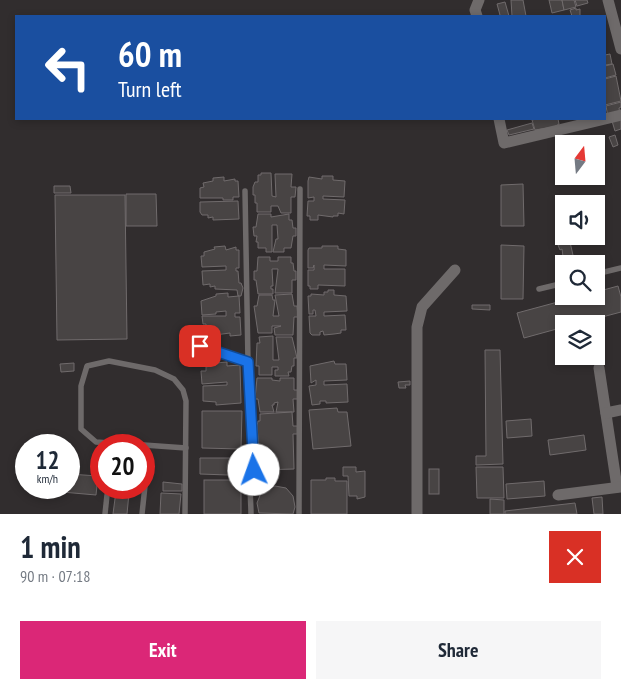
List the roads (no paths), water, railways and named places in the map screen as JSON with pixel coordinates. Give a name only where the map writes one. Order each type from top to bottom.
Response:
[{"type":"street","points":[[477,15],[476,10],[479,0]]},
{"type":"street","points":[[608,0],[621,49]]},
{"type":"street","points":[[606,119],[621,115]]},
{"type":"street","points":[[499,120],[504,143],[600,120]]},
{"type":"street","points":[[417,514],[417,327],[422,307],[455,270]]},
{"type":"street","points":[[558,495],[619,487],[600,368]]},
{"type":"street","points":[[606,413],[621,410]]},
{"type":"lane","points":[[299,514],[300,189]]},
{"type":"lane","points":[[245,191],[248,362],[254,470],[249,479],[252,489],[251,514]]},
{"type":"lane","points":[[605,272],[621,268]]},
{"type":"lane","points":[[539,289],[555,285]]},
{"type":"lane","points":[[200,346],[248,362]]},
{"type":"lane","points":[[90,437],[81,429],[81,386],[87,366],[108,361],[156,370],[174,379],[183,390],[186,401],[185,514]]},
{"type":"lane","points":[[155,446],[186,448]]},
{"type":"lane","points":[[105,514],[107,499]]},
{"type":"lane","points":[[142,514],[144,499]]}]
